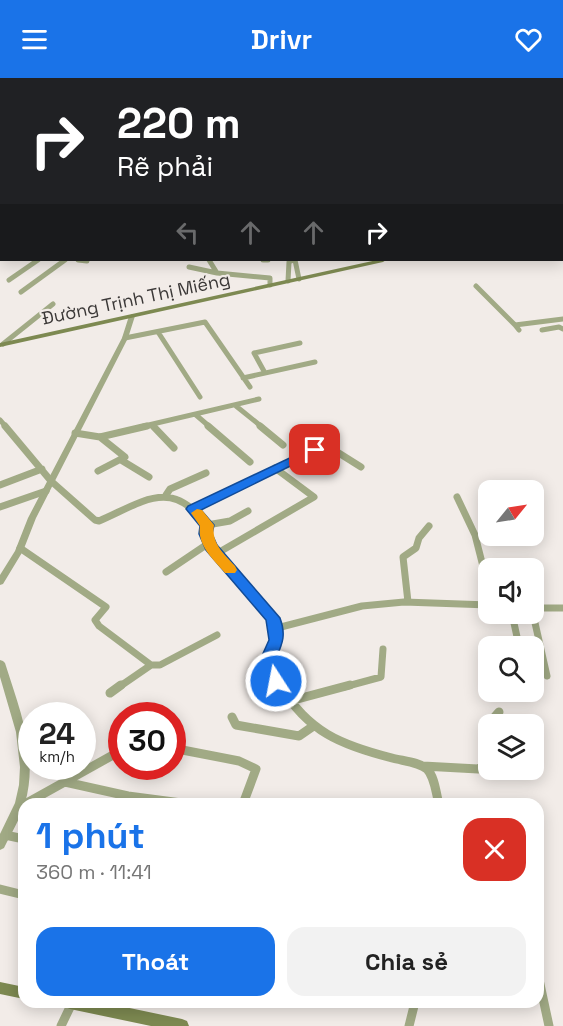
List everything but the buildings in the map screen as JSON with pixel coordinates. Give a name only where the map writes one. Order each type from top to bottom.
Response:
[{"type":"main road","name":"Đường Trịnh Thị Miếng","points":[[2,344],[379,261]]},
{"type":"main road","points":[[0,988],[18,992]]},
{"type":"main road","points":[[99,1008],[182,1026]]},
{"type":"street","points":[[9,280],[37,261]]},
{"type":"street","points":[[21,292],[63,261]]},
{"type":"street","points":[[210,261],[217,273]]},
{"type":"street","points":[[288,281],[292,261]]},
{"type":"street","points":[[294,261],[298,279]]},
{"type":"street","points":[[189,267],[217,273],[270,278],[270,285]]},
{"type":"street","points":[[476,286],[517,328],[563,319]]},
{"type":"street","points":[[2,344],[53,304]]},
{"type":"street","points":[[0,582],[20,548],[75,433],[125,338],[132,315]]},
{"type":"street","points":[[125,338],[205,322],[250,387]]},
{"type":"street","points":[[542,330],[559,327],[563,329]]},
{"type":"street","points":[[158,332],[200,397]]},
{"type":"street","points":[[265,373],[254,353],[300,343]]},
{"type":"street","points":[[243,378],[315,362]]},
{"type":"street","points":[[75,433],[100,437],[259,399]]},
{"type":"street","points":[[236,406],[283,445]]},
{"type":"street","points":[[196,415],[250,462]]},
{"type":"street","points":[[0,420],[51,481],[90,518],[99,521],[157,496],[166,495],[192,509],[207,525],[206,534],[216,554],[272,618],[277,640],[269,658],[276,681],[300,717],[312,727],[334,740],[364,751],[423,766],[478,768]]},
{"type":"street","points":[[152,425],[174,448]]},
{"type":"street","points":[[98,471],[125,457],[100,437]]},
{"type":"street","points":[[192,509],[326,444],[361,467]]},
{"type":"street","points":[[121,460],[149,477]]},
{"type":"street","points":[[216,554],[314,497],[275,468]]},
{"type":"street","points":[[0,485],[42,469]]},
{"type":"street","points":[[166,495],[170,489],[206,473]]},
{"type":"street","points":[[0,507],[46,491]]},
{"type":"street","points":[[457,497],[475,535],[481,558]]},
{"type":"street","points":[[207,525],[230,521],[248,511]]},
{"type":"street","points":[[408,602],[403,557],[416,548],[419,538],[429,526]]},
{"type":"street","points":[[166,572],[209,543]]},
{"type":"street","points":[[20,548],[106,607],[95,620],[99,626],[151,665]]},
{"type":"street","points":[[276,628],[362,606],[408,602],[478,605]]},
{"type":"street","points":[[544,608],[563,608]]},
{"type":"street","points":[[535,624],[547,676]]},
{"type":"street","points":[[110,693],[151,665],[160,665],[217,635]]},
{"type":"street","points":[[290,702],[381,677],[383,649]]},
{"type":"street","points":[[1,669],[17,717],[26,761],[21,798]]},
{"type":"street","points":[[232,717],[236,725],[298,736],[312,727]]},
{"type":"street","points":[[186,751],[239,761],[256,769],[245,798]]},
{"type":"street","points":[[36,798],[108,758]]},
{"type":"street","points":[[423,766],[430,772],[437,798]]},
{"type":"street","points":[[65,782],[143,798]]},
{"type":"street","points":[[2,840],[18,813]]},
{"type":"street","points":[[2,840],[18,839]]},
{"type":"street","points":[[0,890],[18,894]]},
{"type":"street","points":[[544,1003],[549,1026]]},
{"type":"street","points":[[62,1026],[69,1008]]},
{"type":"street","points":[[409,1026],[414,1008]]},
{"type":"slow traffic","points":[[197,513],[207,525],[206,534],[210,547],[230,570]]},
{"type":"route","points":[[276,681],[269,658],[277,640],[272,618],[210,547],[206,534],[207,525],[192,509],[315,450]]}]
